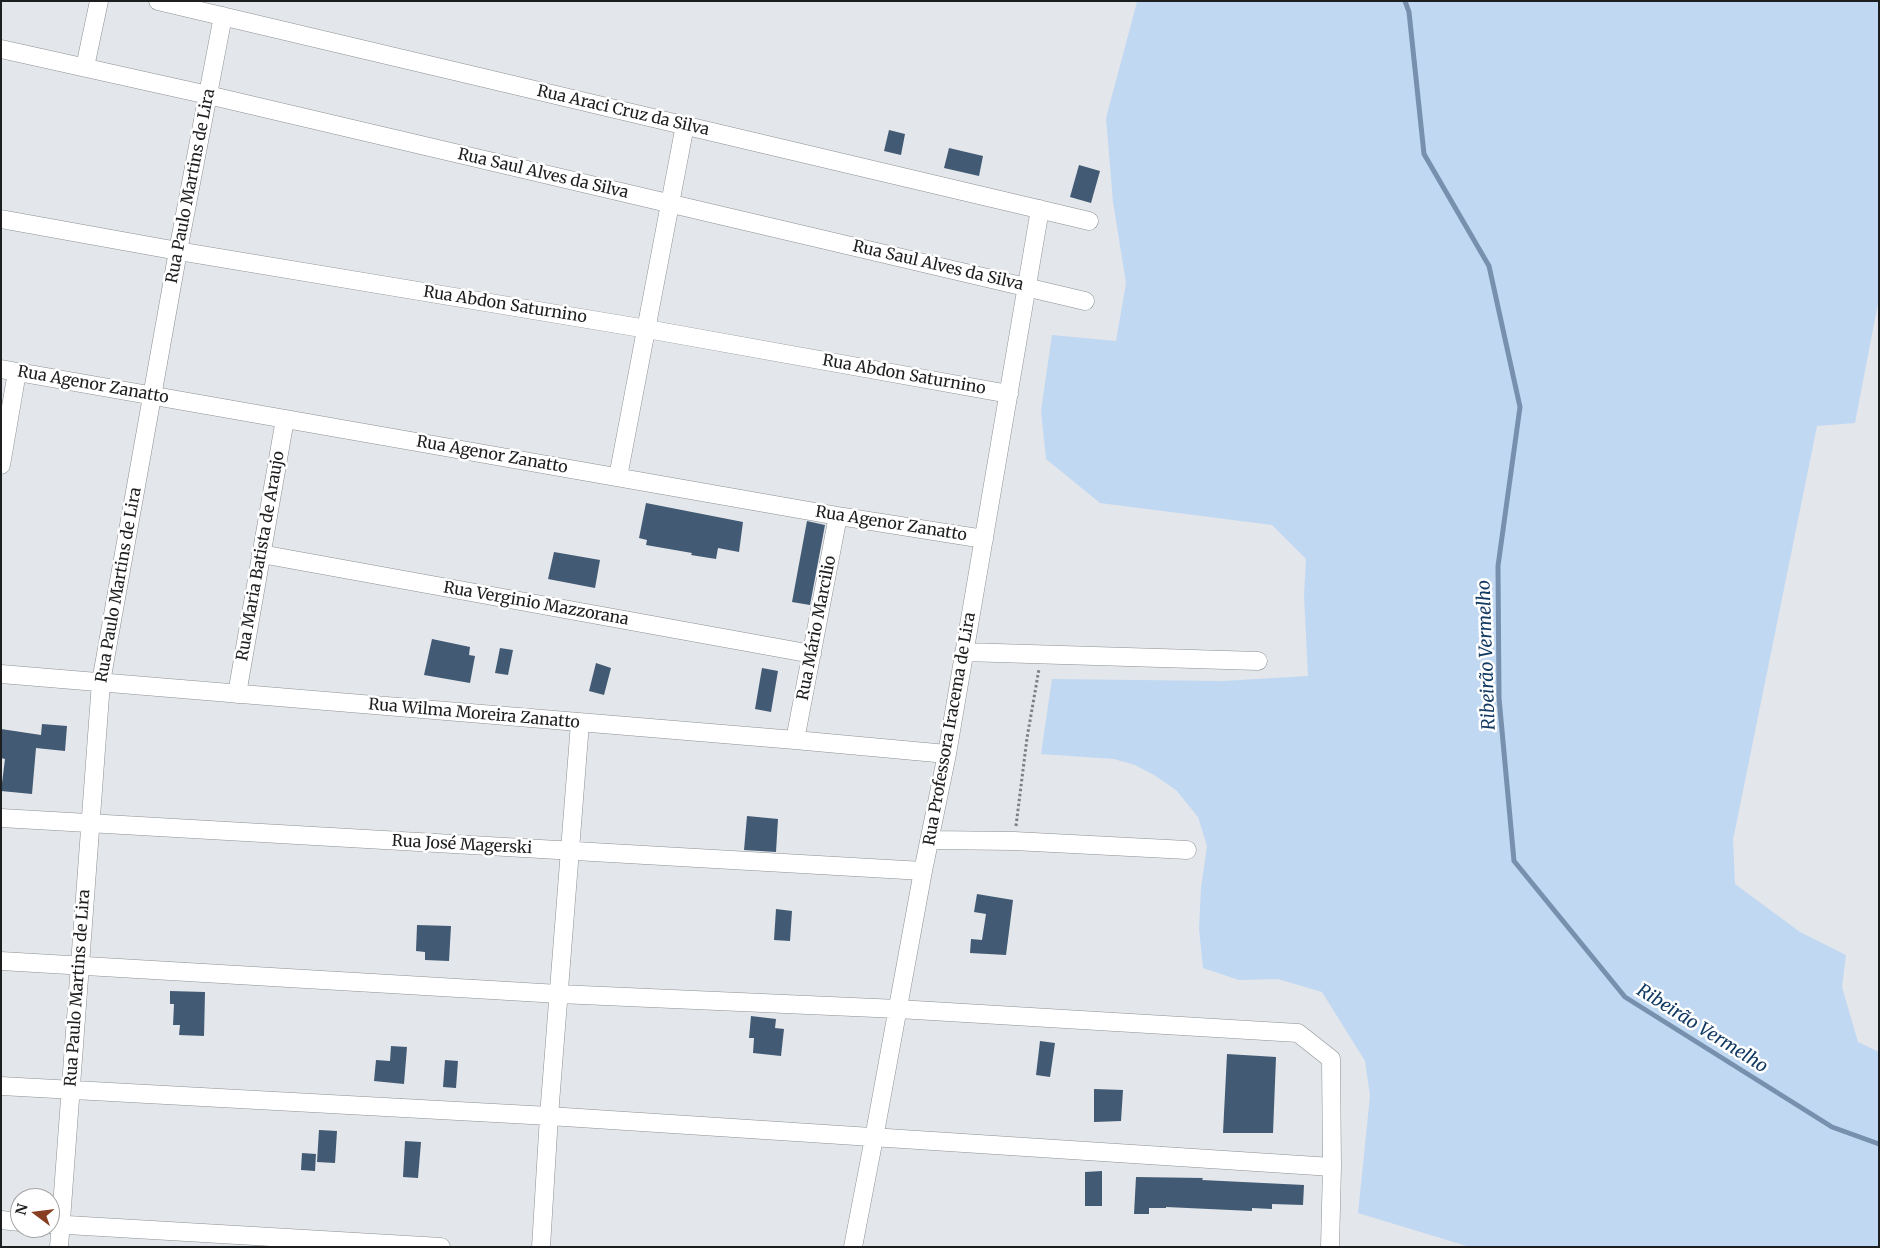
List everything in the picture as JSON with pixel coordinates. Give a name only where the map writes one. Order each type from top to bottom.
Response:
[{"type":"street","points":[[85,67],[99,1]]},
{"type":"street","name":"Rua Araci Cruz da Silva","points":[[158,1],[1089,221]]},
{"type":"street","name":"Rua Paulo Martins de Lira","points":[[60,1192],[65,1160],[71,1089],[101,682],[178,251],[223,16]]},
{"type":"street","name":"Rua Saul Alves da Silva","points":[[1,49],[208,95],[1085,301]]},
{"type":"street","points":[[618,478],[686,126]]},
{"type":"street","name":"Rua Professora Iracema de Lira","points":[[853,1247],[923,871],[947,754],[1040,209]]},
{"type":"street","name":"Rua Abdon Saturnino","points":[[1,219],[178,251],[647,329],[1009,394]]},
{"type":"street","points":[[1,465],[9,370]]},
{"type":"street","name":"Rua Agenor Zanatto","points":[[9,370],[618,478],[984,540]]},
{"type":"street","name":"Rua Maria Batista de Araujo","points":[[237,694],[285,419]]},
{"type":"street","name":"Rua Mário Marcilio","points":[[795,740],[838,516]]},
{"type":"street","name":"Rua Verginio Mazzorana","points":[[261,554],[812,654]]},
{"type":"street","points":[[964,652],[1258,661]]},
{"type":"street","name":"Rua Wilma Moreira Zanatto","points":[[1,674],[947,754]]},
{"type":"street","points":[[541,1247],[549,1116],[580,723]]},
{"type":"street","name":"Rua José Magerski","points":[[1,818],[923,871]]},
{"type":"street","points":[[930,840],[1014,841],[1187,850]]},
{"type":"street","points":[[1,961],[559,994],[898,1009],[1298,1033],[1331,1059],[1332,1167],[1330,1247]]},
{"type":"street","points":[[1,1086],[549,1116],[1332,1167]]},
{"type":"street","points":[[60,1224],[440,1247]]},
{"type":"path","points":[[1014,841],[1027,738],[1042,655]]},
{"type":"shaded area","points":[[1134,1],[1879,1],[1879,298],[1855,423],[1817,426],[1733,840],[1735,884],[1800,932],[1846,955],[1842,987],[1858,1042],[1879,1052],[1879,1247],[1470,1247],[1358,1213],[1370,1096],[1365,1061],[1322,992],[1278,979],[1239,980],[1203,968],[1199,929],[1201,888],[1207,846],[1198,817],[1176,790],[1135,765],[1114,759],[1041,754],[1052,679],[1223,681],[1308,676],[1304,595],[1306,559],[1272,525],[1100,503],[1046,459],[1041,411],[1052,335],[1116,341],[1126,283],[1113,202],[1106,118],[1137,2]]},
{"type":"building","points":[[889,130],[905,134],[901,155],[884,151]]},
{"type":"building","points":[[949,148],[983,156],[979,176],[944,168]]},
{"type":"building","points":[[1079,165],[1100,171],[1091,203],[1070,197]]},
{"type":"building","points":[[646,503],[743,522],[739,552],[718,548],[716,559],[646,545],[647,540],[639,538]]},
{"type":"building","points":[[807,521],[825,525],[810,605],[792,602]]},
{"type":"building","points":[[554,552],[600,560],[595,588],[548,579]]},
{"type":"building","points":[[432,639],[470,647],[469,655],[475,656],[470,683],[424,675]]},
{"type":"building","points":[[500,648],[513,650],[508,675],[495,673]]},
{"type":"building","points":[[596,663],[611,668],[604,695],[589,691]]},
{"type":"building","points":[[762,668],[778,671],[771,712],[755,709]]},
{"type":"building","points":[[42,724],[67,726],[65,751],[36,748],[32,794],[1,791],[5,759],[1,758],[1,729],[41,735]]},
{"type":"building","points":[[747,816],[778,819],[776,852],[744,850]]},
{"type":"building","points":[[977,894],[1013,900],[1006,955],[970,953],[971,939],[982,940],[986,914],[974,912]]},
{"type":"building","points":[[776,909],[792,911],[790,941],[774,940]]},
{"type":"building","points":[[417,925],[451,926],[449,961],[425,960],[425,952],[416,951]]},
{"type":"building","points":[[170,991],[205,992],[204,1036],[179,1035],[180,1025],[173,1025],[174,1004],[170,1004]]},
{"type":"building","points":[[751,1016],[776,1019],[775,1028],[784,1029],[781,1056],[753,1053],[754,1038],[749,1038]]},
{"type":"building","points":[[1040,1041],[1055,1043],[1050,1077],[1036,1075]]},
{"type":"building","points":[[391,1046],[407,1047],[404,1084],[374,1081],[376,1060],[390,1061]]},
{"type":"building","points":[[1227,1054],[1276,1057],[1273,1133],[1223,1133]]},
{"type":"building","points":[[445,1060],[458,1061],[456,1088],[443,1087]]},
{"type":"building","points":[[1094,1089],[1123,1090],[1121,1121],[1094,1122]]},
{"type":"building","points":[[319,1130],[337,1131],[335,1163],[317,1162]]},
{"type":"building","points":[[405,1141],[421,1142],[418,1178],[403,1177]]},
{"type":"building","points":[[302,1153],[316,1154],[315,1171],[301,1170]]},
{"type":"building","points":[[1102,1171],[1102,1206],[1085,1206],[1085,1172]]},
{"type":"building","points":[[1136,1177],[1203,1178],[1202,1180],[1304,1185],[1303,1205],[1272,1204],[1272,1209],[1252,1208],[1252,1211],[1166,1207],[1149,1208],[1149,1214],[1134,1214]]},
{"type":"waterway","name":"Ribeirão Vermelho","points":[[1405,1],[1409,12],[1424,154],[1489,266],[1520,407],[1498,566],[1499,698],[1514,861],[1625,997],[1832,1127],[1879,1144]]}]
